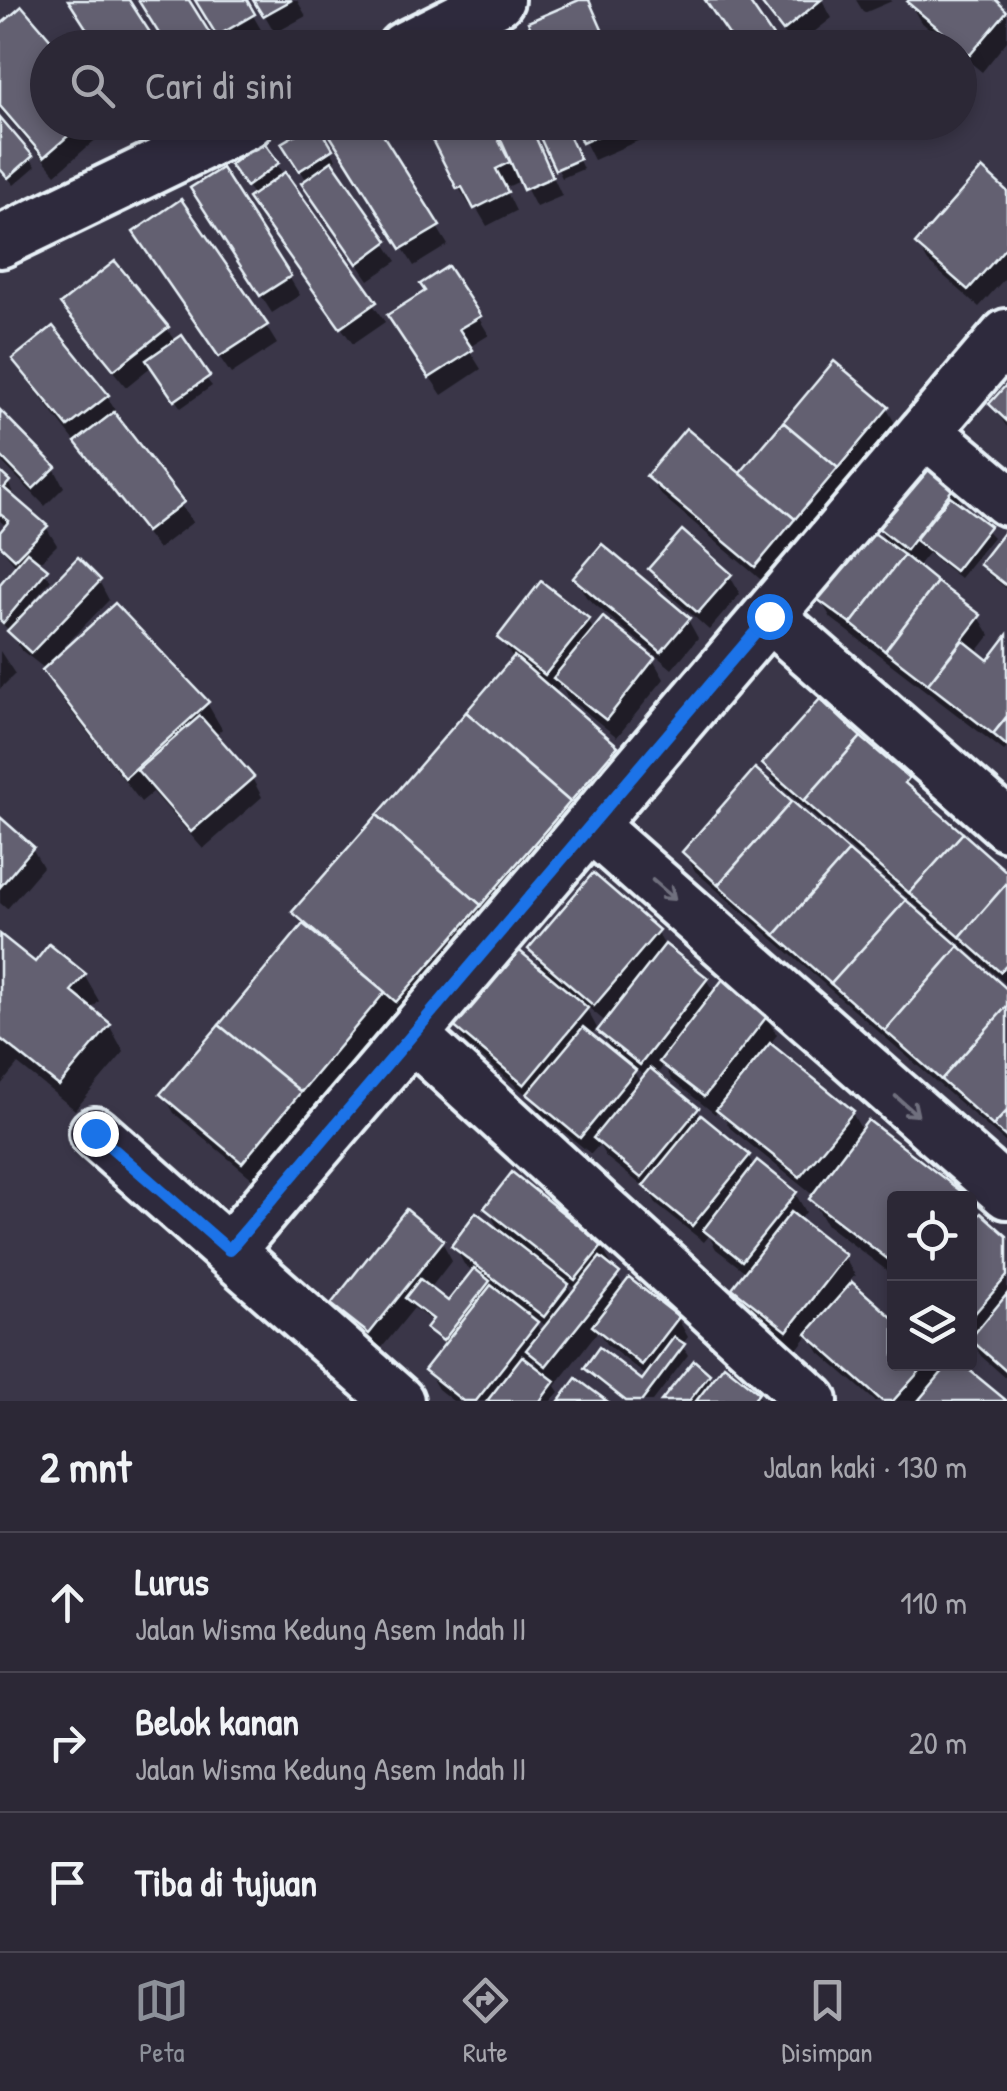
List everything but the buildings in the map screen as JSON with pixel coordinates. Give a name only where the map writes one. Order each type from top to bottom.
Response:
[{"type":"street","points":[[439,30],[498,0]]},
{"type":"street","points":[[0,242],[211,140]]},
{"type":"street","points":[[229,1250],[1007,335]]},
{"type":"street","points":[[926,432],[1007,500]]},
{"type":"street","points":[[769,616],[1007,825]]},
{"type":"street","points":[[591,826],[1007,1194]]},
{"type":"street","points":[[412,1035],[812,1401]]},
{"type":"street","points":[[95,1133],[398,1401]]},
{"type":"route","points":[[95,1133],[229,1250],[769,616]]}]
